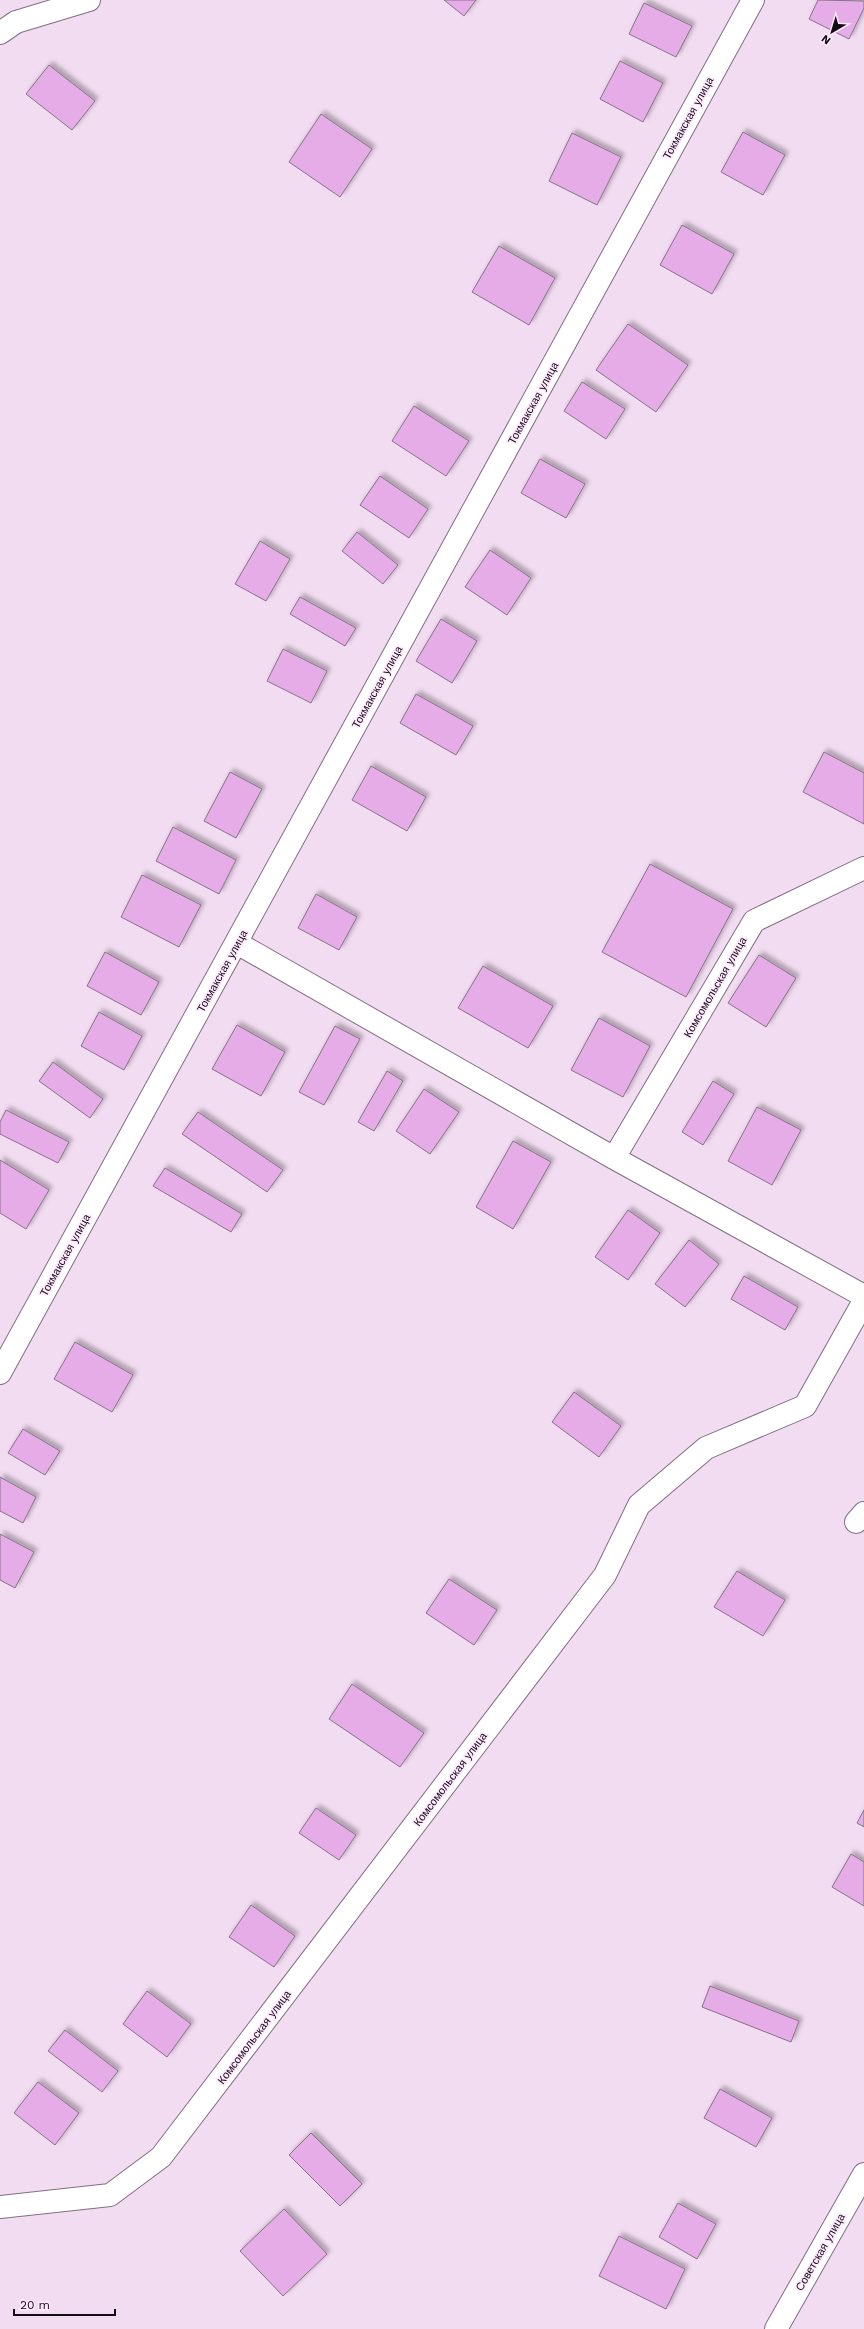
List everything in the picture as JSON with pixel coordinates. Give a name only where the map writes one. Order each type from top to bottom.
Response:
[{"type":"street","points":[[0,33],[16,22],[89,0]]},
{"type":"street","name":"Токмакская улица","points":[[0,1373],[753,0]]},
{"type":"street","name":"Комсомольская улица","points":[[614,1158],[754,921],[864,868]]},
{"type":"street","points":[[237,943],[614,1158],[864,1296]]},
{"type":"street","name":"Комсомольская улица","points":[[0,2207],[110,2195],[161,2157],[605,1575],[639,1505],[706,1448],[806,1406],[864,1301]]},
{"type":"street","name":"Советская улица","points":[[776,2329],[864,2174]]},
{"type":"building","points":[[444,0],[476,0],[464,16]]},
{"type":"building","points":[[818,0],[864,1],[864,8],[849,39],[809,19]]},
{"type":"building","points":[[644,3],[692,26],[676,57],[629,34]]},
{"type":"building","points":[[620,61],[663,83],[643,122],[600,99]]},
{"type":"building","points":[[49,65],[95,101],[72,130],[26,94]]},
{"type":"building","points":[[321,114],[372,149],[340,197],[289,162]]},
{"type":"building","points":[[743,132],[785,155],[763,195],[721,172]]},
{"type":"building","points":[[572,133],[621,157],[597,205],[549,181]]},
{"type":"building","points":[[682,225],[734,254],[712,294],[660,265]]},
{"type":"building","points":[[499,246],[555,278],[529,325],[472,292]]},
{"type":"building","points":[[628,324],[688,365],[656,412],[596,370]]},
{"type":"building","points":[[582,382],[625,409],[606,439],[564,411]]},
{"type":"building","points":[[414,406],[469,441],[446,476],[392,441]]},
{"type":"building","points":[[540,459],[585,484],[566,518],[521,493]]},
{"type":"building","points":[[380,476],[428,509],[409,538],[360,505]]},
{"type":"building","points":[[357,532],[398,565],[383,584],[342,551]]},
{"type":"building","points":[[260,541],[290,559],[266,601],[235,584]]},
{"type":"building","points":[[490,550],[531,578],[507,615],[465,587]]},
{"type":"building","points":[[300,597],[356,628],[345,646],[290,614]]},
{"type":"building","points":[[441,619],[477,641],[452,683],[416,661]]},
{"type":"building","points":[[283,649],[327,671],[311,703],[267,681]]},
{"type":"building","points":[[416,694],[473,726],[456,755],[400,723]]},
{"type":"building","points":[[824,752],[864,773],[864,824],[803,792]]},
{"type":"building","points":[[371,766],[426,797],[407,831],[352,800]]},
{"type":"building","points":[[230,772],[262,789],[236,838],[204,821]]},
{"type":"building","points":[[173,827],[236,860],[219,894],[156,861]]},
{"type":"building","points":[[650,864],[733,909],[686,997],[602,952]]},
{"type":"building","points":[[142,875],[201,905],[179,947],[121,917]]},
{"type":"building","points":[[316,894],[357,917],[339,950],[298,928]]},
{"type":"building","points":[[105,952],[159,982],[141,1015],[87,986]]},
{"type":"building","points":[[759,955],[796,978],[766,1027],[728,1003]]},
{"type":"building","points":[[483,966],[553,1006],[528,1048],[458,1008]]},
{"type":"building","points":[[99,1012],[142,1036],[124,1070],[81,1046]]},
{"type":"building","points":[[599,1018],[650,1046],[623,1097],[571,1070]]},
{"type":"building","points":[[237,1025],[285,1052],[261,1096],[212,1069]]},
{"type":"building","points":[[335,1026],[360,1039],[324,1105],[299,1092]]},
{"type":"building","points":[[53,1062],[103,1099],[90,1118],[39,1081]]},
{"type":"building","points":[[387,1071],[403,1081],[374,1131],[358,1122]]},
{"type":"building","points":[[713,1081],[734,1094],[703,1145],[682,1132]]},
{"type":"building","points":[[424,1089],[459,1112],[430,1154],[396,1131]]},
{"type":"building","points":[[757,1107],[801,1130],[772,1185],[728,1161]]},
{"type":"building","points":[[6,1110],[69,1142],[58,1163],[0,1134],[0,1122]]},
{"type":"building","points":[[198,1112],[283,1170],[267,1192],[182,1134]]},
{"type":"building","points":[[513,1141],[551,1162],[513,1229],[476,1207]]},
{"type":"building","points":[[0,1160],[49,1190],[26,1229],[0,1213]]},
{"type":"building","points":[[165,1168],[242,1214],[231,1232],[153,1186]]},
{"type":"building","points":[[628,1210],[660,1233],[628,1280],[595,1257]]},
{"type":"building","points":[[689,1240],[719,1264],[685,1307],[655,1284]]},
{"type":"building","points":[[744,1276],[798,1307],[785,1330],[731,1299]]},
{"type":"building","points":[[75,1342],[133,1375],[112,1412],[54,1379]]},
{"type":"building","points":[[574,1392],[621,1426],[599,1457],[552,1422]]},
{"type":"building","points":[[23,1429],[60,1451],[45,1475],[8,1453]]},
{"type":"building","points":[[0,1477],[36,1497],[23,1523],[0,1511]]},
{"type":"building","points":[[0,1534],[34,1552],[15,1588],[0,1580]]},
{"type":"building","points":[[737,1571],[785,1600],[763,1636],[714,1607]]},
{"type":"building","points":[[449,1579],[497,1610],[474,1645],[426,1613]]},
{"type":"building","points":[[352,1684],[424,1733],[400,1767],[329,1719]]},
{"type":"building","points":[[316,1808],[356,1835],[339,1860],[299,1833]]},
{"type":"building","points":[[864,1810],[864,1827],[857,1823]]},
{"type":"building","points":[[851,1854],[864,1862],[864,1906],[832,1887]]},
{"type":"building","points":[[251,1905],[295,1936],[274,1967],[229,1937]]},
{"type":"building","points":[[710,1986],[799,2021],[791,2042],[702,2007]]},
{"type":"building","points":[[147,1991],[191,2024],[167,2057],[123,2024]]},
{"type":"building","points":[[65,2030],[118,2071],[102,2092],[48,2051]]},
{"type":"building","points":[[38,2082],[79,2113],[55,2145],[14,2113]]},
{"type":"building","points":[[720,2089],[772,2118],[756,2147],[704,2118]]},
{"type":"building","points":[[311,2133],[362,2184],[340,2206],[289,2155]]},
{"type":"building","points":[[678,2203],[716,2224],[697,2259],[659,2237]]},
{"type":"building","points":[[284,2209],[327,2254],[283,2296],[240,2251]]},
{"type":"building","points":[[619,2236],[685,2269],[666,2309],[599,2276]]}]
